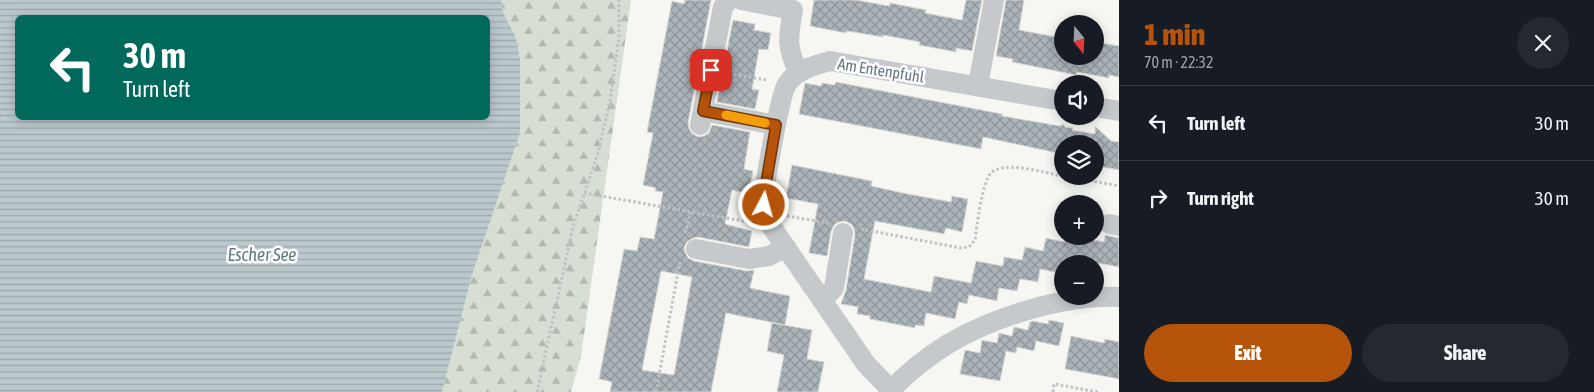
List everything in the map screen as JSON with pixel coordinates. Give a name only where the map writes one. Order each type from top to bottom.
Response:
[{"type":"street","points":[[729,0],[723,7],[701,118],[776,125]]},
{"type":"street","points":[[741,0],[793,10],[788,38],[793,78],[776,125],[765,189],[764,205],[768,219],[866,364],[890,391],[918,365],[948,344],[986,325],[1013,315],[1072,300],[1119,297]]},
{"type":"street","points":[[978,85],[994,0]]},
{"type":"street","name":"Am Entenpfuhl","points":[[793,78],[813,65],[830,61],[1054,99]]},
{"type":"street","points":[[1104,108],[1119,111]]},
{"type":"street","points":[[822,301],[834,288],[844,229]]},
{"type":"street","points":[[687,248],[749,258],[761,258],[786,247]]},
{"type":"path","points":[[537,392],[573,227],[598,153],[610,101],[619,38],[619,0]]},
{"type":"path","points":[[711,70],[793,78]]},
{"type":"path","points":[[584,193],[740,221],[795,217],[844,229],[961,248],[969,247],[975,240],[986,182],[991,173],[998,168],[1011,167],[1054,174]]},
{"type":"path","points":[[1104,183],[1119,186]]},
{"type":"path","points":[[656,392],[687,248],[691,212]]},
{"type":"path","points":[[1053,392],[1054,384],[1098,392]]},
{"type":"green space","points":[[501,0],[631,0],[581,356],[571,392],[442,392],[472,275],[520,133],[520,59],[516,38],[503,12]]},
{"type":"water","name":"Escher See","points":[[0,0],[501,0],[503,12],[516,38],[520,59],[520,133],[472,275],[442,392],[0,392]]},
{"type":"building","points":[[685,0],[711,0],[688,123],[689,129],[698,137],[709,133],[712,125],[750,132],[744,169],[753,171],[748,194],[732,190],[725,224],[752,231],[749,247],[698,237],[687,242],[684,247],[685,252],[688,258],[694,261],[747,271],[754,270],[750,288],[790,296],[785,325],[726,313],[711,392],[610,392],[612,382],[599,379],[624,249],[637,251],[640,237],[654,239],[663,192],[655,191],[656,188],[643,185],[653,133],[647,132],[672,1],[684,4]],"holes":[[[661,271],[692,277],[674,375],[642,370]]]},
{"type":"building","points":[[814,0],[856,0],[889,6],[890,3],[926,10],[925,13],[962,20],[966,0],[982,0],[972,51],[956,48],[956,52],[919,45],[920,42],[883,35],[883,37],[847,31],[846,33],[810,26]]},
{"type":"building","points":[[1006,0],[1024,0],[1019,30],[1054,37],[1054,65],[1104,65],[1104,44],[1119,46],[1119,77],[1109,75],[1109,78],[1104,77],[1104,75],[1077,72],[1076,75],[1012,62],[1013,59],[996,56]]},
{"type":"building","points":[[733,20],[755,24],[754,30],[771,33],[768,50],[759,49],[752,89],[759,90],[755,109],[717,102]]},
{"type":"building","points":[[836,82],[1002,114],[1002,116],[1060,126],[1064,125],[1073,128],[1072,130],[1095,134],[1095,126],[1111,141],[1119,142],[1119,170],[1104,167],[1104,135],[1054,135],[1054,152],[983,137],[981,149],[799,114],[805,83],[821,86],[822,83],[835,85]]},
{"type":"building","points":[[792,165],[872,181],[871,186],[903,193],[951,202],[952,196],[968,199],[962,232],[946,228],[944,234],[875,221],[864,279],[931,292],[934,276],[971,283],[976,261],[1003,266],[1004,257],[1022,260],[1025,247],[1043,251],[1046,238],[1054,240],[1054,245],[1104,245],[1105,235],[1119,238],[1119,267],[1104,264],[1104,255],[1054,255],[1054,272],[1040,269],[1038,282],[1020,279],[1017,291],[999,288],[997,301],[969,295],[967,304],[959,302],[955,319],[926,313],[924,326],[915,325],[915,328],[870,319],[870,316],[857,314],[858,307],[841,304],[846,290],[855,235],[854,228],[845,221],[838,222],[831,231],[827,256],[809,253],[818,204],[786,198]]},
{"type":"building","points":[[1049,320],[1064,323],[1059,346],[1036,341],[1034,351],[1017,347],[1016,353],[1006,351],[1000,381],[960,374],[965,350],[980,353],[982,340],[997,343],[999,333],[1012,336],[1014,327],[1028,330],[1030,322],[1048,324]]},
{"type":"building","points":[[772,323],[812,330],[807,359],[824,362],[818,392],[777,392],[784,355],[767,351]]},
{"type":"building","points":[[1071,336],[1104,343],[1105,339],[1119,342],[1119,379],[1065,369]]},
{"type":"slow traffic","points":[[726,115],[765,123]]},
{"type":"route","points":[[711,70],[703,111],[776,125],[764,205]]}]
